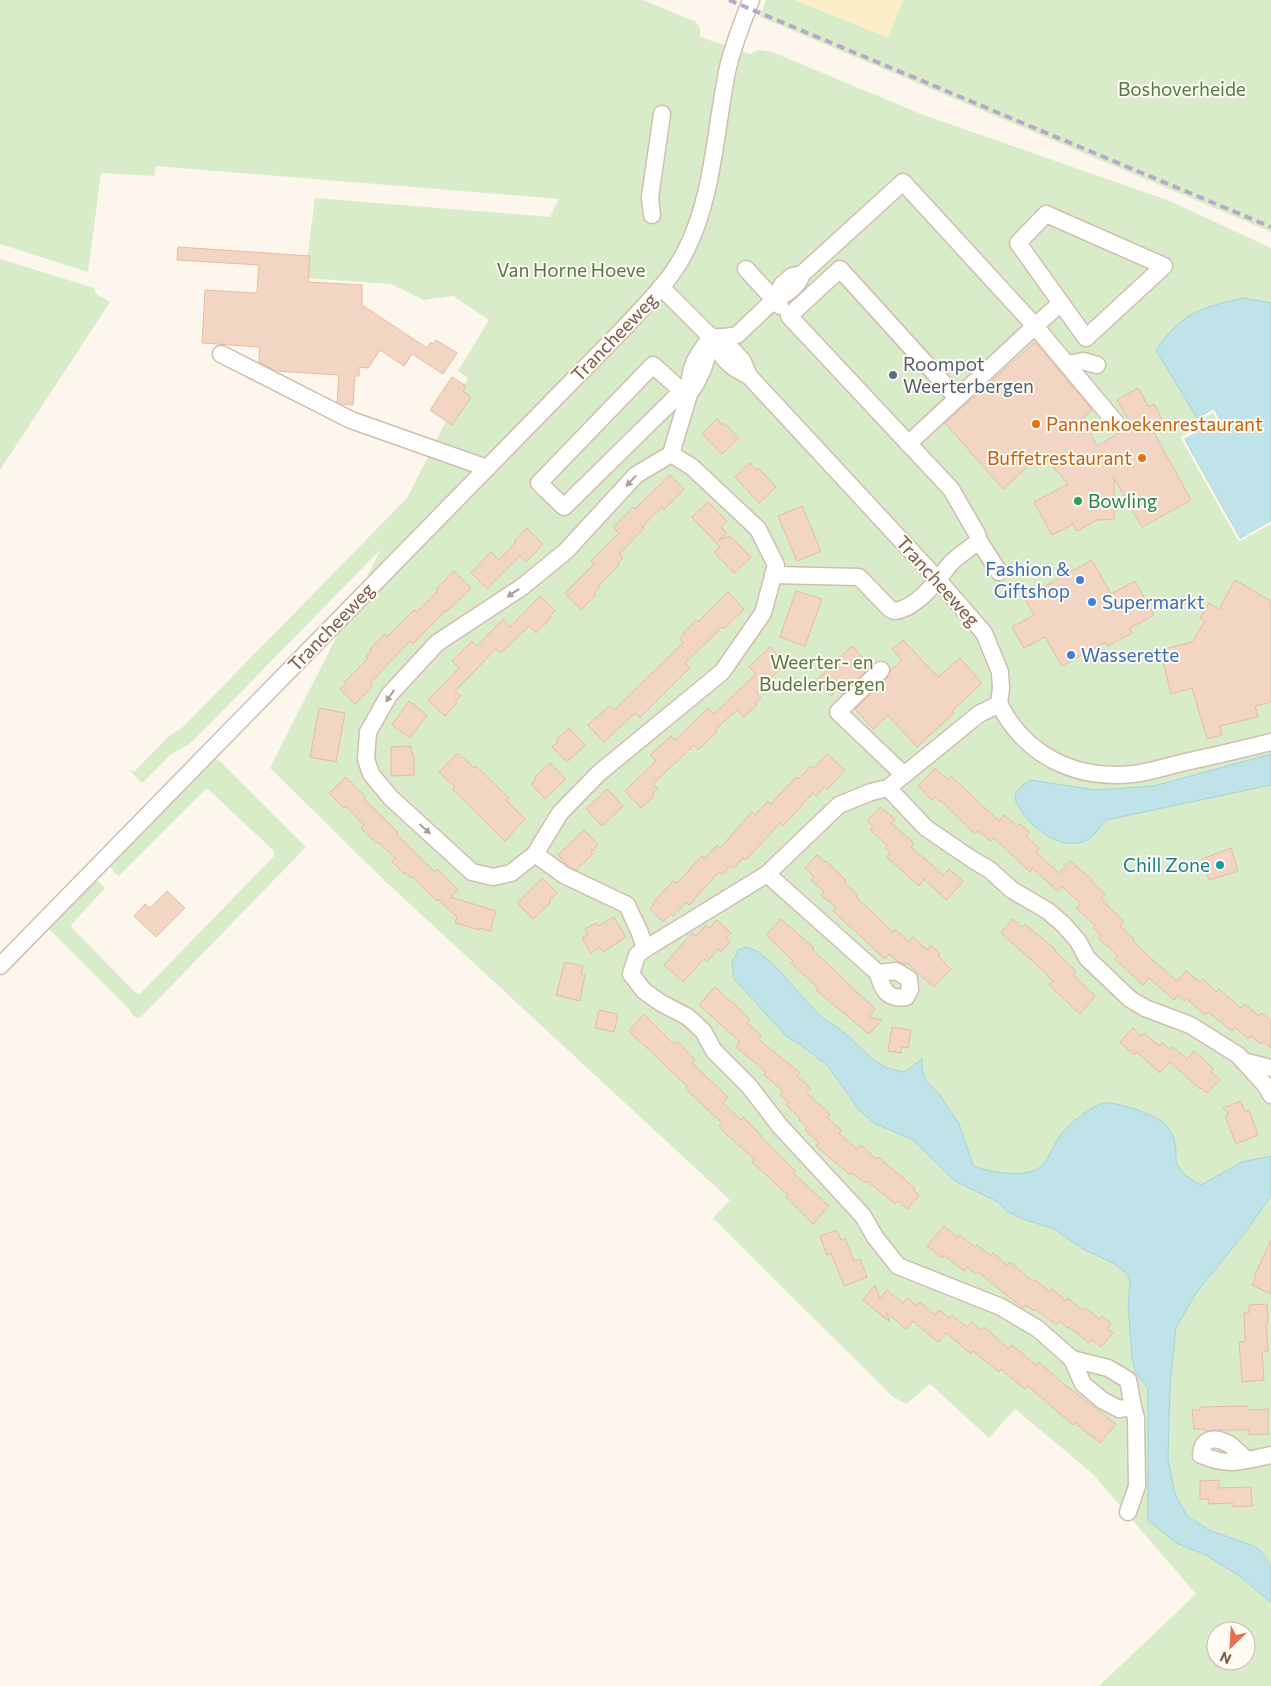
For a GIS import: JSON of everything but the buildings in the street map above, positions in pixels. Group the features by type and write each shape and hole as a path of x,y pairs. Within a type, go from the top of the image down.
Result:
{"street":[{"name":"Trancheeweg","path":"0,966 627,325 675,270 685,253 704,203 727,70 751,0"},
{"path":"652,215 650,198 662,114"},
{"path":"685,392 653,365 539,483 564,507 700,379 716,338 729,338 737,335 774,300 789,292 799,283 802,274 902,182 1035,326 1116,423"},
{"path":"1046,214 1164,266 1086,338 1061,304 1018,242 1046,214"},
{"path":"746,269 951,489 977,534 979,541 999,572"},
{"path":"789,316 840,269 958,398"},
{"name":"Trancheeweg","path":"661,287 716,338 720,354 733,369 749,376 984,632 1000,672 999,704"},
{"path":"908,444 1061,304"},
{"path":"221,354 351,420 487,468"},
{"path":"1067,364 1083,361 1097,365"},
{"path":"671,454 692,467 758,528 776,565 763,613 722,672 599,773 560,813 535,854 511,873 493,877 472,872 391,798 371,774 366,759 368,732 390,695 437,643 522,586 566,551 636,475 671,454 685,392"},
{"path":"773,575 859,577 895,612 910,606 938,580 959,570 978,552 979,541"},
{"path":"881,670 838,712 904,775"},
{"path":"1133,1407 1119,1409 1102,1400 1083,1384 1072,1359 1038,1329 1001,1307 898,1266 875,1237 863,1216 779,1125 749,1086 714,1051 703,1031 688,1017 661,1003 644,991 631,974 637,955 767,874 839,805 871,792 888,788 979,714 999,704 1006,718 1020,734 1046,757 1070,769 1096,774 1133,774 1271,742"},
{"path":"888,788 926,828 990,870 1012,890 1048,911 1063,924 1078,940 1087,958 1130,999 1145,1008 1190,1025 1238,1055 1266,1086 1271,1095"},
{"path":"535,854 564,875 627,905 645,949"},
{"path":"767,874 878,973"},
{"path":"1243,1061 1271,1068"},
{"path":"1072,1359 1108,1368 1128,1380 1136,1418 1137,1486 1128,1512"},
{"path":"1247,1460 1271,1455"}],"green space":[{"name":"Weerter- en Budelerbergen","path":"0,0 643,0 696,22 700,28 700,37 750,54 759,50 772,52 921,114 1170,201 1271,248 1271,1686 1099,1686 1196,1594 1093,1474 1015,1409 989,1438 930,1384 906,1404 892,1396 713,1218 730,1200 385,881 270,768 381,549 192,742 170,755 142,783 129,770 134,772 168,737 183,727 407,498 468,378 458,371 489,320 453,296 424,300 391,284 305,278 315,198 550,217 559,199 156,166 154,176 101,173 88,272 0,244"},
{"name":"Boshoverheide","path":"766,0 1271,0 1271,232 760,17"},
{"path":"0,259 94,288 96,294 110,302 0,470"},
{"path":"214,758 220,761 306,847 138,1018 133,1016 130,1010 48,928 95,878 105,888 71,925 72,928 136,993 140,994 274,856 274,851 206,789 119,876 109,864"}],"sand":[{"path":"794,0 903,0 888,38"}],"water":[{"path":"1242,298 1271,303 1271,521 1240,539 1184,438 1219,419 1214,409 1197,418 1156,350 1183,320 1203,309"},
{"path":"1271,754 1271,785 1106,820 1090,838 1077,843 1058,841 1039,830 1024,815 1015,799 1019,789 1031,780 1095,790 1154,786"},
{"path":"746,947 759,952 775,966 821,1017 840,1029 875,1061 887,1068 903,1072 922,1059 922,1069 926,1081 939,1094 959,1124 973,1165 979,1168 1016,1174 1039,1168 1046,1161 1065,1129 1088,1111 1105,1103 1136,1110 1152,1116 1163,1123 1171,1131 1175,1143 1178,1166 1185,1175 1201,1185 1242,1162 1271,1156 1271,1196 1244,1234 1196,1293 1176,1328 1170,1386 1168,1459 1175,1494 1187,1516 1211,1531 1249,1544 1260,1550 1271,1566 1271,1602 1238,1575 1206,1555 1176,1543 1148,1520 1148,1388 1135,1372 1132,1357 1128,1305 1130,1283 1128,1275 1115,1264 1083,1249 1054,1229 1008,1212 998,1202 955,1181 913,1140 874,1123 860,1111 827,1065 786,1036 734,979 732,963 738,950"}],"pier":[{"path":"1214,409 1219,419 1184,439 1240,539 1271,521 1271,524 1240,541 1181,439 1182,436 1216,418 1213,413 1198,421 1195,420"}],"railway":[{"path":"729,0 1271,227"}],"place":[{"name":"Roompot Weerterbergen","path":"893,375"},
{"name":"Pannenkoekenrestaurant","path":"1036,424"},
{"name":"Buffetrestaurant","path":"1142,458"},
{"name":"Bowling","path":"1078,501"},
{"name":"Fashion & Giftshop","path":"1080,580"},
{"name":"Supermarkt","path":"1092,602"},
{"name":"Wasserette","path":"1071,655"},
{"name":"Chill Zone","path":"1220,865"}],"park label":[{"name":"Van Horne Hoeve","path":"571,270"}]}
